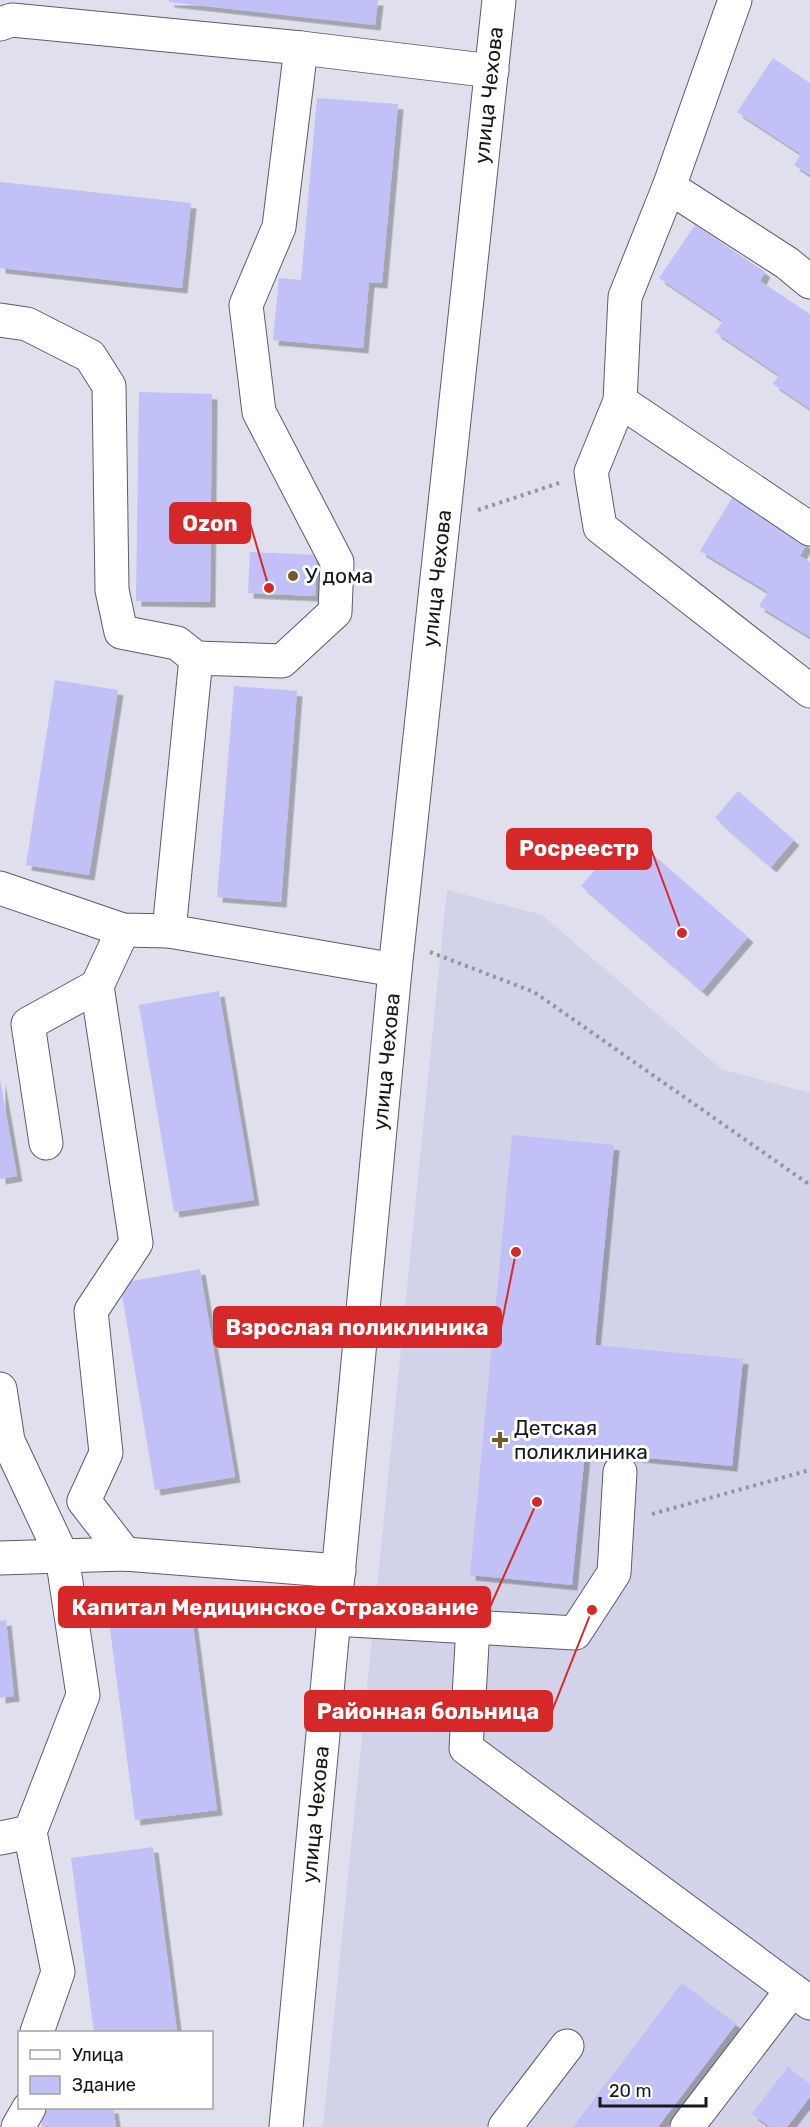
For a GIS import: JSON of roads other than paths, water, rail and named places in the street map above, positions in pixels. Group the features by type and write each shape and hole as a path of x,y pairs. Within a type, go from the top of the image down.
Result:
{"street":[{"name":"улица Чехова","path":"286,2127 397,955 499,0"},
{"path":"735,0 669,187 625,297 620,401 591,472 600,528 810,692"},
{"path":"9,15 492,71"},
{"path":"0,320 27,324 90,356 109,386 112,590 121,632 177,643 196,658 282,661 335,612 337,562 259,412 246,305 279,227 301,48"},
{"path":"669,187 787,263 810,282"},
{"path":"620,401 810,529"},
{"path":"169,932 196,658"},
{"path":"0,888 123,930 169,932 397,955"},
{"path":"123,930 98,986 136,1243 91,1311 106,1453 84,1501 125,1554"},
{"path":"46,1143 28,1024 98,986"},
{"path":"0,1389 8,1442 62,1556 83,1695 15,1835 58,1972 37,2031"},
{"path":"334,1619 575,1633 614,1573 620,1472"},
{"path":"0,1558 125,1554 339,1570"},
{"path":"473,1627 466,1748 801,1996 687,2127"},
{"path":"505,2127 567,2046"},
{"path":"18,2127 28,2109"}],"place":[{"name":"У дома","path":"293,576"},
{"name":"Ozon","path":"269,588"},
{"name":"Росреестр","path":"682,933"},
{"name":"Взрослая поликлиника","path":"516,1252"},
{"name":"Детская поликлиника","path":"500,1440"},
{"name":"Капитал Медицинское Страхование","path":"537,1502"},
{"name":"Районная больница","path":"592,1610"}]}
